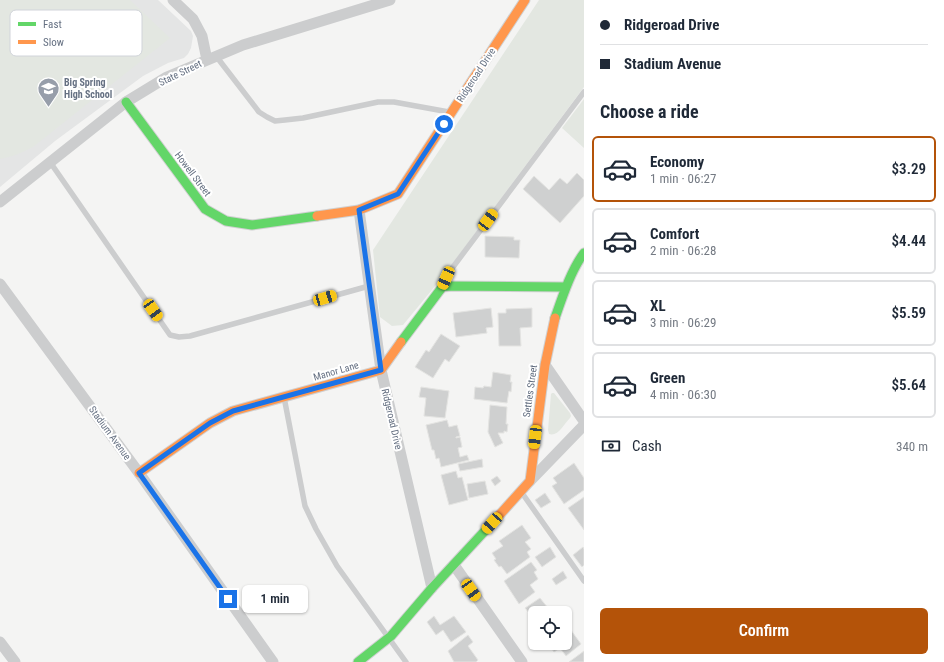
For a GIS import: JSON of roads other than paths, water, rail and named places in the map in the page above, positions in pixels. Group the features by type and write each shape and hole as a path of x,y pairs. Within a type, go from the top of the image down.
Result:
{"street":[{"path":"173,0 193,19 211,58"},
{"name":"State Street","path":"0,202 126,102 167,77 243,45 390,0"},
{"name":"Ridgeroad Drive","path":"432,588 381,370 359,210 398,194 526,0"},
{"name":"Howell Street","path":"126,102 205,209 226,221 252,225 359,210"},
{"name":"Settles Street","path":"530,481 545,365 554,320 566,288 580,258 584,253"},
{"name":"Stadium Avenue","path":"0,284 139,473 273,662"},
{"path":"381,370 443,286 566,288"},
{"path":"545,365 584,421"},
{"name":"Manor Lane","path":"139,473 210,423 233,411 381,370"},
{"path":"358,662 368,656 389,638 520,491 584,425"},
{"path":"454,565 522,662"},
{"path":"0,642 15,662"}],"lane":[{"path":"211,58 259,112 275,120 303,118 378,102 394,102 452,113"},
{"path":"443,286 450,271 584,92"},
{"path":"50,162 170,335 179,337 190,336 369,286"},
{"path":"284,397 305,506 337,566 406,662"},
{"path":"520,491 584,581"}],"place":[{"name":"Big Spring High School","path":"49,108"}]}
